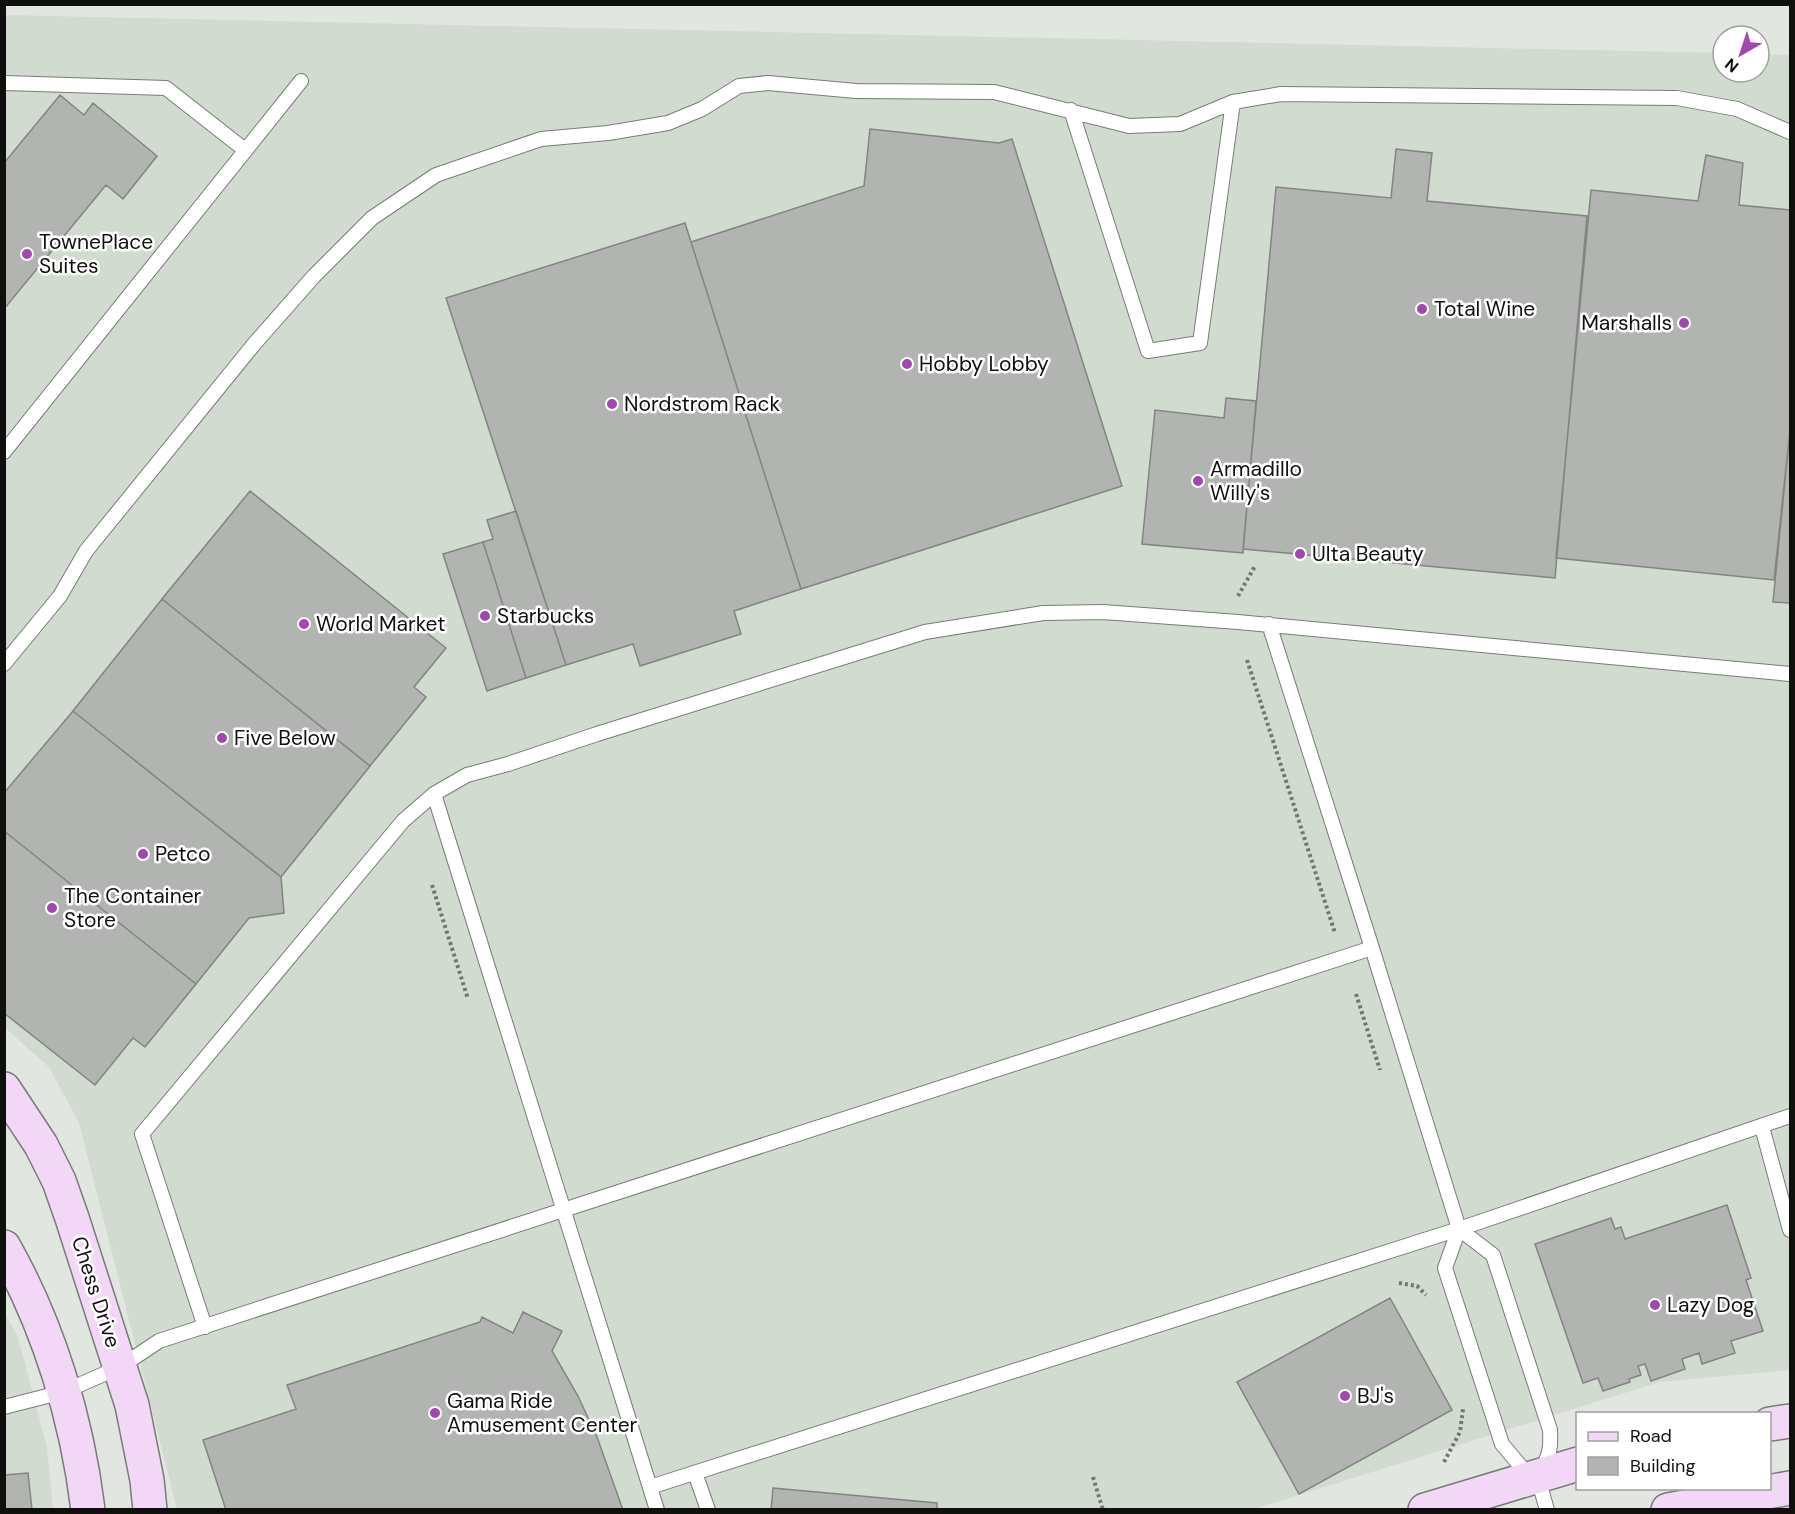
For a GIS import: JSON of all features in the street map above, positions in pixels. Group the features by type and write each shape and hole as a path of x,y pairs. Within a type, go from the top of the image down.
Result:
{"main road":[{"name":"Chess Drive","path":"4,1089 41,1145 59,1181 132,1405 150,1509"},
{"path":"4,1248 21,1277 36,1313 63,1392 81,1463 88,1509"},
{"path":"1771,1424 1791,1421"},
{"path":"1425,1509 1576,1465"},
{"path":"1668,1509 1791,1488"}],"lane":[{"path":"4,452 301,81"},
{"path":"4,83 166,88 245,150"},
{"path":"4,664 60,597 86,551 255,343 314,276 372,218 436,175 541,139 608,133 668,123 702,109 739,86 768,83 856,91 994,92 1130,126 1180,124 1233,102 1281,94 1677,98 1737,109 1791,132"},
{"path":"1071,110 1148,351 1200,343 1233,102"},
{"path":"205,1327 142,1134 396,829 434,794 466,775 508,764 925,632 1043,613 1103,612 1269,624 1791,674"},
{"path":"1269,624 1459,1229 1493,1255 1550,1430 1551,1447 1546,1462 1537,1475"},
{"path":"434,794 657,1509"},
{"path":"4,1407 63,1392 120,1367 159,1341 1372,948"},
{"path":"650,1487 1459,1229 1791,1116"},
{"path":"1762,1127 1791,1230"},
{"path":"1459,1229 1445,1268 1502,1444 1522,1468 1537,1475 1547,1509"},
{"path":"695,1473 708,1509"}],"path":[{"path":"1234,604 1255,566"},
{"path":"1247,660 1336,934"},
{"path":"1356,994 1384,1080"},
{"path":"1399,1283 1417,1286 1430,1299"},
{"path":"1444,1462 1460,1432 1463,1408"},
{"path":"1093,1477 1103,1509"}],"shaded area":[{"path":"5,15 1711,53 1711,84 1771,84 1771,54 1790,55 1790,1370 1660,1382 1254,1509 177,1509 79,1123 49,1067 5,1028"},
{"path":"4,1312 18,1337 47,1447 53,1509 5,1509"}],"building":[{"name":"TownePlace Suites","path":"60,95 84,115 93,103 157,156 123,199 106,185 4,309 4,163"},
{"name":"Hobby Lobby","path":"870,129 999,143 1012,139 1122,486 801,589 691,242 864,186"},
{"name":"Total Wine","path":"1396,149 1432,153 1427,201 1587,216 1555,578 1243,549 1276,187 1391,198"},
{"name":"Marshalls","path":"1706,155 1743,163 1739,205 1790,210 1790,430 1774,580 1556,558 1591,190 1698,201"},
{"name":"Nordstrom Rack","path":"685,223 801,589 734,611 741,634 640,666 633,644 566,665 446,298"},
{"name":"Armadillo Willy's","path":"1226,398 1256,401 1243,553 1142,544 1155,410 1224,418"},
{"path":"1790,430 1790,603 1773,602"},
{"name":"World Market","path":"250,491 446,648 414,687 426,697 370,766 162,599"},
{"path":"516,511 566,665 526,678 483,542 493,539 487,520"},
{"name":"Starbucks","path":"483,542 526,678 487,691 443,554"},
{"name":"Five Below","path":"162,599 370,766 281,877 73,711"},
{"name":"Petco","path":"73,711 281,877 284,913 249,918 196,984 4,831 4,793"},
{"name":"The Container Store","path":"4,831 196,984 145,1047 133,1038 95,1085 4,1013"},
{"name":"Lazy Dog","path":"1727,1205 1751,1278 1746,1280 1763,1331 1731,1341 1735,1353 1702,1364 1699,1353 1682,1359 1685,1369 1651,1381 1645,1364 1638,1366 1641,1375 1629,1379 1630,1382 1603,1391 1598,1378 1583,1383 1535,1244 1611,1218 1615,1229 1621,1227 1625,1239"},
{"name":"BJ's","path":"1390,1298 1452,1410 1299,1494 1237,1382"},
{"name":"Gama Ride Amusement Center","path":"523,1312 562,1331 552,1351 578,1396 597,1437 623,1510 226,1510 203,1440 296,1409 287,1385 480,1322 482,1317 513,1333"},
{"path":"28,1473 32,1510 4,1510 4,1475"},
{"path":"773,1488 937,1503 937,1510 771,1510"}],"place":[{"name":"TownePlace Suites","path":"27,254"},
{"name":"Total Wine","path":"1422,309"},
{"name":"Marshalls","path":"1684,323"},
{"name":"Hobby Lobby","path":"907,364"},
{"name":"Nordstrom Rack","path":"612,404"},
{"name":"Armadillo Willy's","path":"1198,481"},
{"name":"Ulta Beauty","path":"1300,554"},
{"name":"Starbucks","path":"485,616"},
{"name":"World Market","path":"304,624"},
{"name":"Five Below","path":"222,738"},
{"name":"Petco","path":"143,854"},
{"name":"The Container Store","path":"52,908"},
{"name":"Lazy Dog","path":"1655,1305"},
{"name":"BJ's","path":"1345,1396"},
{"name":"Gama Ride Amusement Center","path":"435,1413"}]}
